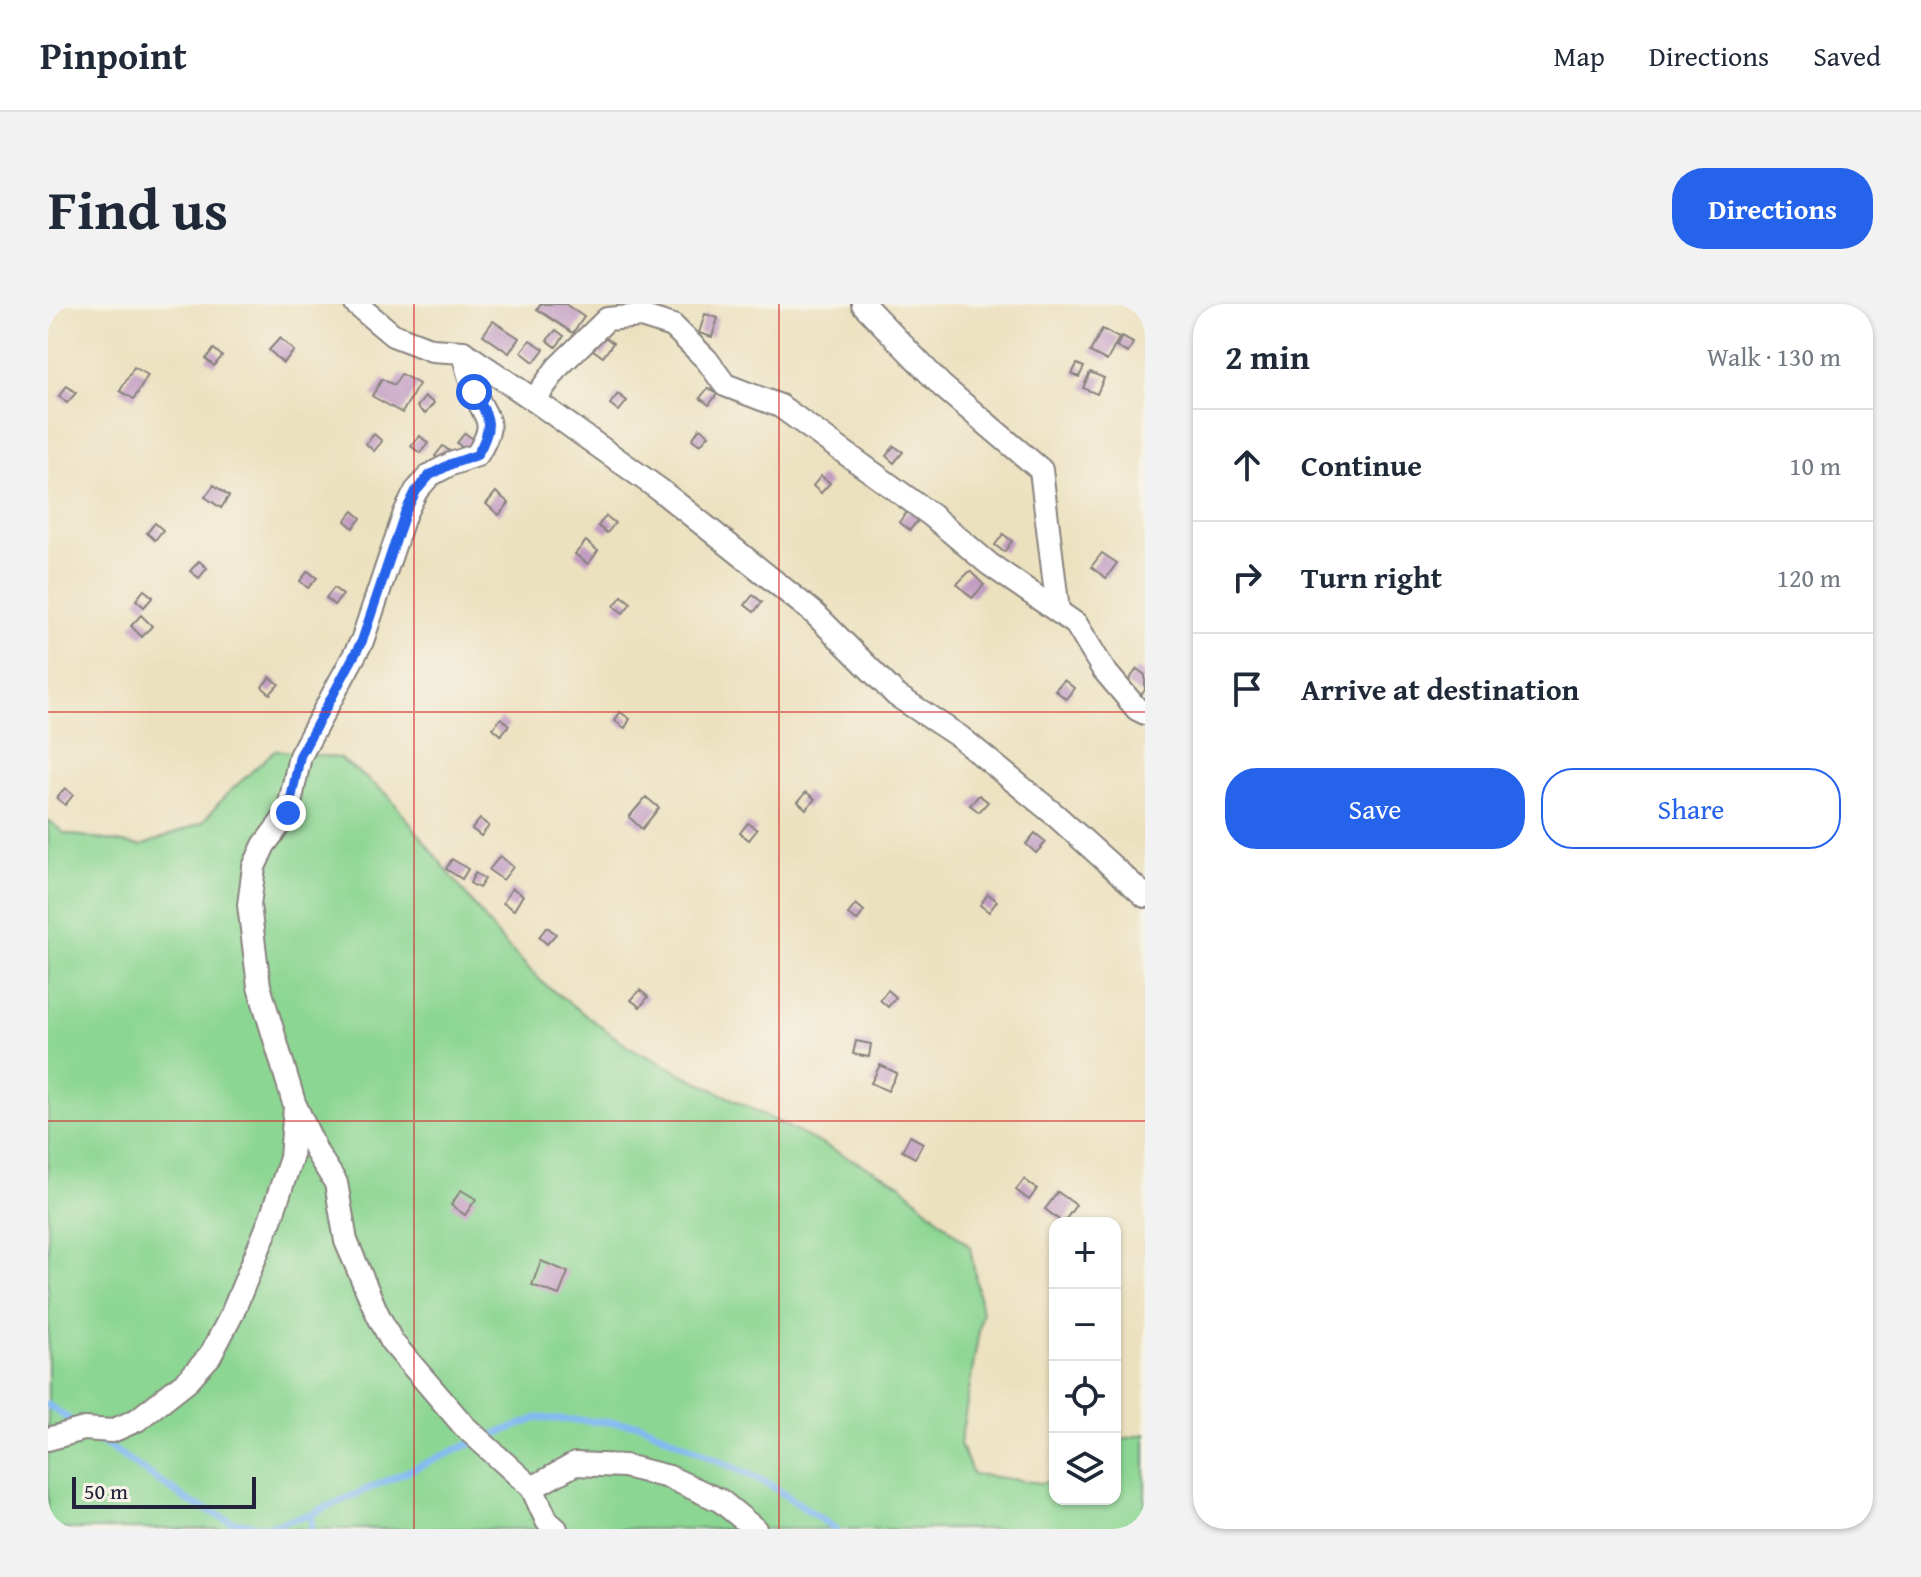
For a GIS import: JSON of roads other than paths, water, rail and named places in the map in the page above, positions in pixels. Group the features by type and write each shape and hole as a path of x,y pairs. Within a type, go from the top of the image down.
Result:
{"street":[{"path":"356,304 393,335 432,350 463,352 660,490 814,613 896,695 960,737 1054,814 1145,896"},
{"path":"863,304 942,386 1041,470 1058,611"},
{"path":"534,400 558,367 609,311 641,316 673,326 707,360 725,385 780,406 931,515 989,564 1076,624 1103,669 1137,709 1145,713"},
{"path":"463,352 474,392 489,416 486,440 477,455 430,475 416,491 405,513 362,641 300,756 288,813 264,845 254,867 249,905 259,986 295,1106 317,1153 336,1183 346,1241 377,1313 392,1342 464,1426 532,1488 547,1521 556,1529"},
{"path":"48,1439 84,1429 112,1431 137,1420 188,1380 210,1356 250,1271 276,1203 291,1158 295,1106"},
{"path":"532,1488 575,1464 624,1466 669,1477 721,1501 755,1529"}],"waterway":[{"path":"48,1405 79,1426"},
{"path":"485,1438 538,1418 640,1424 769,1484 836,1529"},
{"path":"96,1438 190,1502 232,1522 265,1527 311,1514 474,1442"},
{"path":"311,1514 312,1529"}]}
